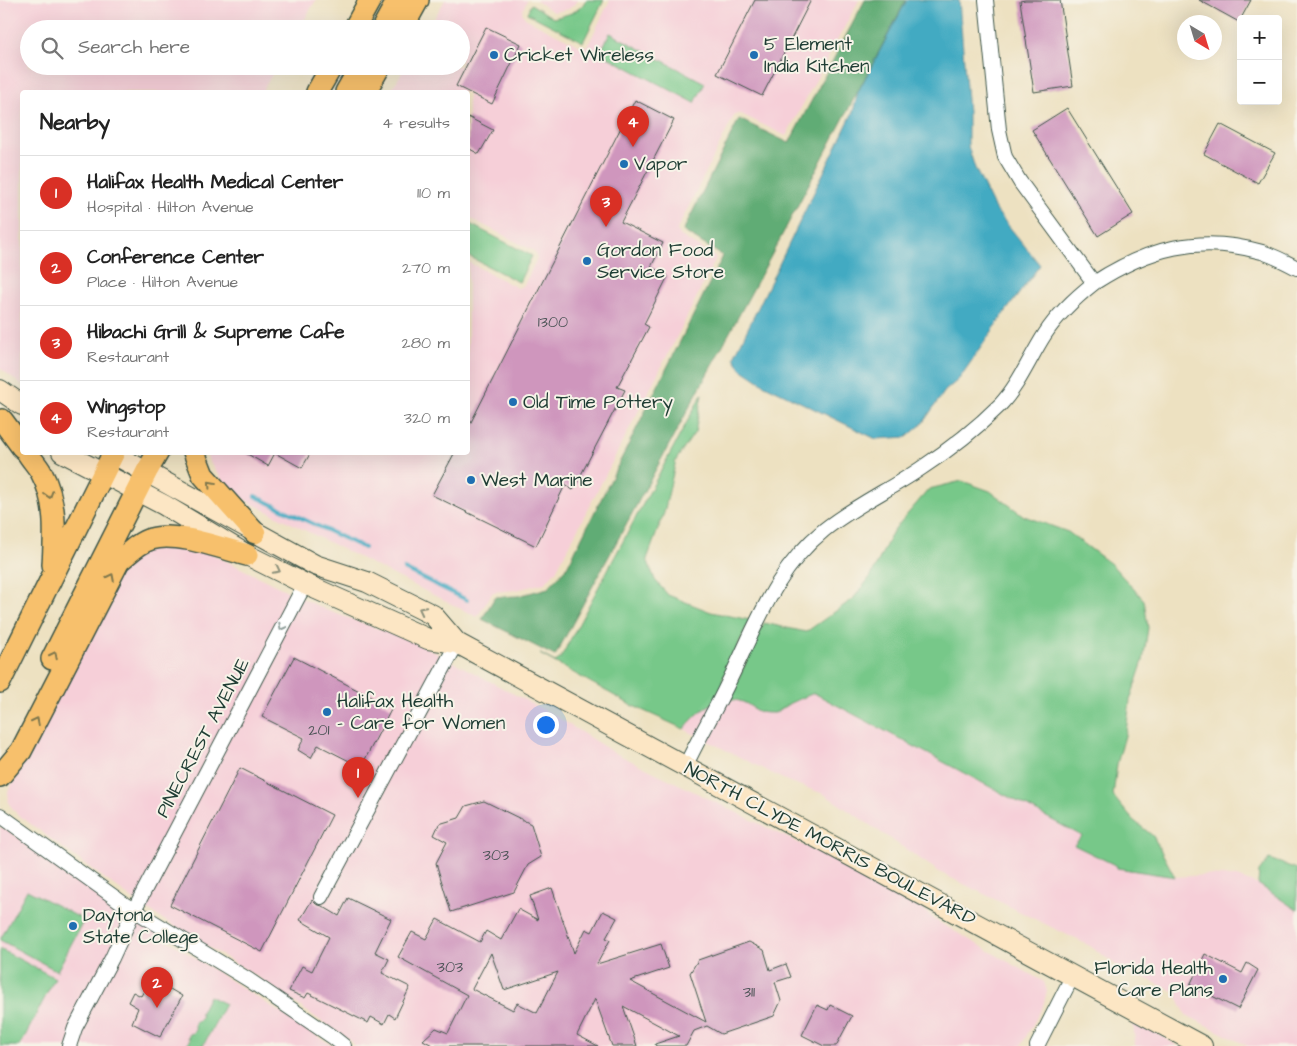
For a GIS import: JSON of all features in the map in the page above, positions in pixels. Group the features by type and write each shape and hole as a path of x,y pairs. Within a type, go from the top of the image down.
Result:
{"main road":[{"path":"359,20 370,0"},
{"path":"387,20 398,0"},
{"path":"407,20 418,0"},
{"path":"318,90 327,75"},
{"path":"347,90 356,75"},
{"path":"366,90 375,75"},
{"path":"0,390 20,404"},
{"path":"1,419 20,430"},
{"path":"1,419 20,444"},
{"path":"29,455 41,472 51,499 56,526 52,576"},
{"name":"NORTH CLYDE MORRIS BOULEVARD","path":"68,455 137,491 247,554 305,584 428,639 457,643 1202,1046"},
{"path":"0,682 111,455"},
{"name":"NORTH CLYDE MORRIS BOULEVARD","path":"116,455 315,565 367,582 433,615 457,643"},
{"path":"0,760 156,455"},
{"path":"195,455 204,475 255,533"},
{"path":"0,776 21,751 119,561 141,544 151,539 173,536 247,554"}],"street":[{"path":"986,0 1000,130 1005,157 1016,177 1094,282"},
{"path":"685,767 731,679 764,606 791,563 824,530 920,469 971,430 1001,404 1058,316 1094,282 1132,260 1165,249 1197,244 1233,246 1263,252 1297,268"},
{"name":"PINECREST AVENUE","path":"69,1046 75,1028 112,958 134,910 305,584"},
{"path":"321,897 457,643"},
{"path":"0,816 134,910 249,980 344,1046"},
{"path":"1037,1046 1073,975"}],"shaded area":[{"path":"0,0 316,0 304,20 20,20 20,75 272,75 263,90 20,90 20,383 0,368"},
{"path":"445,0 527,0 522,12 525,18 582,47 588,45 610,0 859,0 786,136 741,114 734,116 677,230 681,236 716,258 684,323 556,571 545,583 516,590 493,592 477,617 237,496 226,485 207,455 470,455 470,263 518,288 524,285 537,258 534,251 470,218 470,90 391,90 400,75 470,75 470,20 433,20"},
{"path":"535,0 579,0 569,9 553,12"},
{"path":"175,545 208,552 326,610 418,643 557,717 611,751 911,898 935,920 1044,982 1047,991 1043,1006 1021,1046 355,1046 254,975 146,909 17,814 9,804 8,792 116,578 136,556 151,549"},
{"path":"813,693 1082,836 1074,845 1117,866 1117,868 1175,877 1207,875 1237,877 1259,885 1292,905 1297,910 1297,1046 1248,1046 1186,1015 1175,992 1116,965 1090,946 941,873 824,794 787,781 684,729 697,713 714,701 727,699 743,702 761,712 775,713 790,703"},
{"name":"Daytona State College","path":"0,827 5,828 167,940 332,1046 0,1046"},
{"path":"1133,1019 1178,1046 1135,1046"}],"green space":[{"path":"586,0 604,0 583,42 527,13 531,4 553,18 576,11"},
{"path":"865,0 906,0 771,256 555,656 482,619 495,597 518,596 548,588 567,567 723,256 683,231 739,119 789,143"},
{"path":"610,33 705,83 695,103 600,53"},
{"path":"470,224 532,256 519,282 470,257"},
{"path":"702,394 695,432 676,460 664,513 647,559 655,580 668,595 711,612 750,620 722,681 734,688 764,623 806,632 853,599 871,576 893,531 929,489 962,481 990,491 1024,516 1068,532 1111,564 1144,600 1148,628 1143,661 1130,700 1126,732 1117,764 1113,796 1133,820 1153,836 1175,877 1117,868 1117,866 1074,845 1082,836 814,693 790,703 775,713 760,712 745,703 734,700 717,702 702,710 684,729 631,705 540,654 555,662 560,659"},
{"path":"1269,859 1297,869 1297,910 1258,884 1259,872"},
{"path":"27,890 84,920 57,971 0,940"},
{"path":"0,949 55,978 20,1046 0,1046"},
{"path":"209,996 225,1004 203,1046 186,1046 190,1039 188,1038 190,1033 192,1034 196,1027 194,1026 196,1021 198,1022 202,1015 200,1014"}],"water":[{"path":"907,0 959,0 968,112 968,146 975,168 995,209 1040,265 959,379 945,391 922,424 907,437 876,439 765,385 741,369 734,357 853,112 858,92"}],"building":[{"path":"755,0 811,0 762,96 717,74"},
{"path":"1060,0 1073,86 1034,92 1020,1"},
{"path":"1199,0 1251,0 1243,15 1237,15 1237,21"},
{"path":"486,27 521,44 492,104 470,93 470,90 464,90 456,86 462,75 470,75 470,58"},
{"path":"635,100 674,120 621,222 663,243 651,267 668,276 644,324 649,327 617,387 625,390 573,490 565,485 536,546 432,495 453,455 470,455 470,424"},
{"path":"1067,108 1133,214 1098,236 1032,130"},
{"path":"470,118 493,130 479,154 470,149"},
{"path":"1220,124 1275,153 1258,183 1204,154"},
{"path":"249,455 274,455 268,466"},
{"path":"279,455 309,455 302,468"},
{"name":"Halifax Health - Care for Women","path":"294,657 392,708 361,767 318,745 311,758 298,750 304,738 262,717"},
{"path":"240,768 332,815 262,952 170,905"},
{"path":"484,801 531,824 541,857 528,865 514,892 451,912 436,863 447,842 434,835 439,824 459,818 466,806"},
{"path":"552,888 574,953 586,929 592,932 603,911 617,918 606,938 610,940 597,964 661,944 669,968 630,981 706,1022 690,973 698,960 749,942 764,950 770,970 786,964 791,977 775,982 781,1001 774,1016 721,1034 707,1026 694,1031 686,1046 656,1046 655,1044 679,1036 623,1006 637,1046 612,1046 595,999 577,1035 598,1046 434,1046 423,1040 436,1028 448,1033 467,995 398,957 412,932 426,939 437,919 480,942 486,931 501,940 518,909 538,920 530,896","holes":["491,953 504,990 558,972 537,1013 517,1003 513,1010 472,989"]},
{"path":"348,898 391,919 375,952 389,959 382,973 410,987 395,1018 389,1014 384,1024 371,1017 368,1023 308,993 305,998 289,991 302,966 312,971 329,937 300,920 312,900 339,916"},
{"name":"Florida Health Care Plans","path":"1205,954 1242,973 1247,963 1258,970 1238,1009 1190,985"},
{"path":"151,978 182,996 160,1037 132,1023 138,1008 128,1002 133,992 141,996"},
{"path":"817,1005 828,1010 830,1005 852,1016 836,1046 824,1046 802,1035"}],"waterway":[{"path":"255,496 364,548"},
{"path":"404,569 467,600"}],"place":[{"name":"Cricket Wireless","path":"494,55"},
{"name":"5 Element India Kitchen","path":"754,55"},
{"name":"Wingstop","path":"633,147"},
{"name":"Vapor","path":"624,164"},
{"name":"Hibachi Grill & Supreme Cafe","path":"606,227"},
{"name":"Gordon Food Service Store","path":"587,261"},
{"name":"Old Time Pottery","path":"513,402"},
{"name":"West Marine","path":"471,480"},
{"name":"Halifax Health - Care for Women","path":"327,712"},
{"name":"Halifax Health Medical Center","path":"358,798"},
{"name":"Daytona State College","path":"73,926"},
{"name":"Florida Health Care Plans","path":"1223,979"},
{"name":"Conference Center","path":"157,1008"}]}
